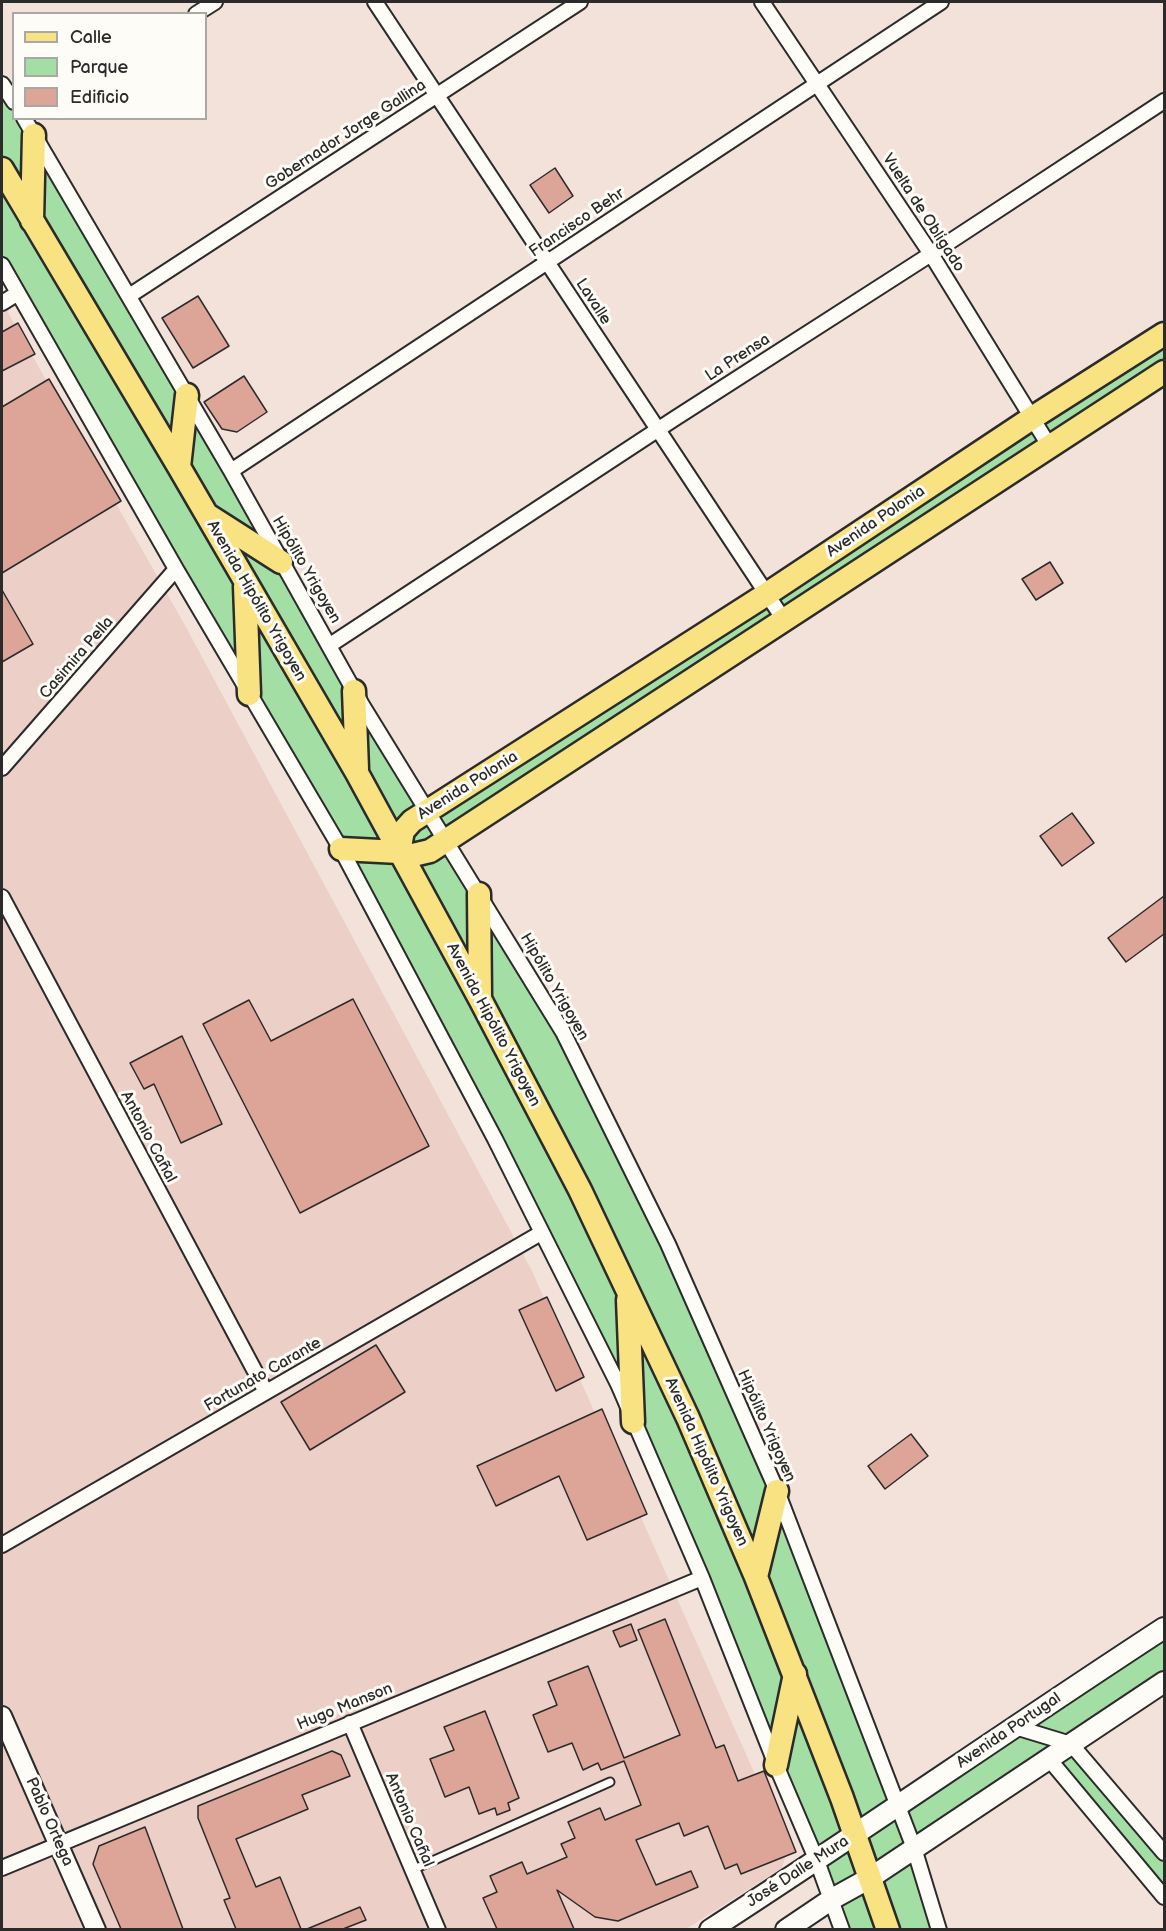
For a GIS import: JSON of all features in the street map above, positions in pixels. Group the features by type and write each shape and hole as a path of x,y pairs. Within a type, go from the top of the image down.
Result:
{"main road":[{"path":"31,124 32,221"},
{"name":"Avenida Hipólito Yrigoyen","path":"2,169 357,773 575,1180 687,1418 756,1577 795,1674 888,1929"},
{"name":"Avenida Polonia","path":"1164,334 1032,418 767,594 406,826 400,838 399,852 413,855 424,854 446,841 1164,372"},
{"path":"179,467 187,395"},
{"path":"205,513 281,562"},
{"path":"244,581 249,694"},
{"path":"354,691 357,773"},
{"path":"340,849 399,852"},
{"path":"479,894 480,999"},
{"path":"628,1289 633,1422"},
{"path":"756,1577 777,1491"},
{"name":"Avenida Portugal","path":"855,1835 1164,1628"},
{"path":"776,1764 795,1674"},
{"path":"786,1929 870,1878 1164,1682"},
{"name":"José Dalle Mura","path":"710,1929 855,1835"}],"street":[{"path":"199,12 214,2"},
{"name":"Lavalle","path":"375,2 784,620"},
{"name":"Gobernador Jorge Gallina","path":"129,296 580,2"},
{"name":"Vuelta de Obligado","path":"762,2 931,254 1050,447"},
{"name":"Francisco Behr","path":"231,471 941,2"},
{"path":"2,84 12,99"},
{"name":"La Prensa","path":"330,645 1164,101"},
{"name":"Hipólito Yrigoyen","path":"31,124 231,471 354,691 563,1032 668,1244 777,1491 914,1848 939,1929"},
{"path":"2,265 340,849 490,1128 618,1384 702,1578 817,1861 842,1929"},
{"path":"2,303 18,293"},
{"name":"Casimira Pella","path":"2,768 176,569"},
{"name":"Antonio Cañal","path":"2,897 266,1392"},
{"name":"Fortunato Carante","path":"2,1545 542,1233"},
{"name":"Hugo Manson","path":"2,1868 702,1578"},
{"name":"Pablo Ortega","path":"2,1716 96,1929"},
{"name":"Antonio Cañal","path":"350,1723 438,1929"},
{"path":"1015,1727 1071,1744 1164,1853"},
{"path":"1049,1759 1164,1897"}],"lane":[{"path":"412,1870 610,1782"}],"shaded area":[{"path":"2,302 187,629 532,1271 788,1849 782,1868 686,1929 2,1929"}],"green space":[{"path":"2,84 12,100 12,120 25,120 428,812 1164,334 1164,372 446,841 563,1032 777,1491 897,1807 1164,1628 1164,1682 1071,1745 1164,1853 1164,1897 1049,1759 914,1848 939,1929 842,1929 633,1422 340,849 2,265"}],"building":[{"path":"555,168 573,196 549,213 530,185"},
{"path":"198,296 229,346 193,368 162,318"},
{"path":"18,323 35,354 2,371 2,332"},
{"path":"244,376 267,412 237,432 222,429 204,402"},
{"path":"49,379 121,501 2,573 2,407"},
{"path":"1050,562 1063,583 1036,600 1022,579"},
{"path":"2,590 33,644 2,662"},
{"path":"1072,813 1094,843 1062,866 1040,836"},
{"path":"1164,896 1164,934 1126,962 1108,938"},
{"path":"353,999 429,1146 300,1213 203,1024 249,1000 271,1041"},
{"path":"182,1036 222,1124 181,1143 154,1084 144,1089 130,1063"},
{"path":"547,1297 584,1377 556,1391 519,1310"},
{"path":"376,1345 405,1392 310,1450 281,1402"},
{"path":"602,1409 647,1514 587,1540 559,1476 496,1506 477,1466"},
{"path":"911,1434 928,1456 885,1489 868,1466"},
{"path":"665,1619 716,1748 724,1745 738,1781 764,1771 796,1852 741,1874 737,1864 725,1869 708,1826 684,1836 679,1823 636,1840 656,1885 691,1871 698,1887 618,1921 595,1917 557,1890 574,1929 497,1929 483,1898 497,1892 490,1876 522,1862 527,1874 567,1857 561,1844 575,1838 568,1822 600,1808 605,1820 641,1805 624,1761 601,1770 598,1763 583,1770 572,1743 548,1752 533,1715 557,1705 548,1682 588,1666 624,1758 680,1735 638,1630"},
{"path":"631,1624 637,1640 620,1647 613,1631"},
{"path":"485,1711 519,1798 508,1803 510,1810 497,1815 495,1808 479,1814 469,1787 445,1797 430,1759 454,1750 444,1727"},
{"path":"332,1751 341,1755 350,1776 302,1795 308,1809 236,1839 256,1887 280,1877 301,1929 236,1929 224,1900 230,1898 198,1818 198,1806"},
{"path":"145,1827 183,1929 121,1929 93,1864 99,1846"},
{"path":"360,1907 366,1920 343,1929 307,1929"}]}
